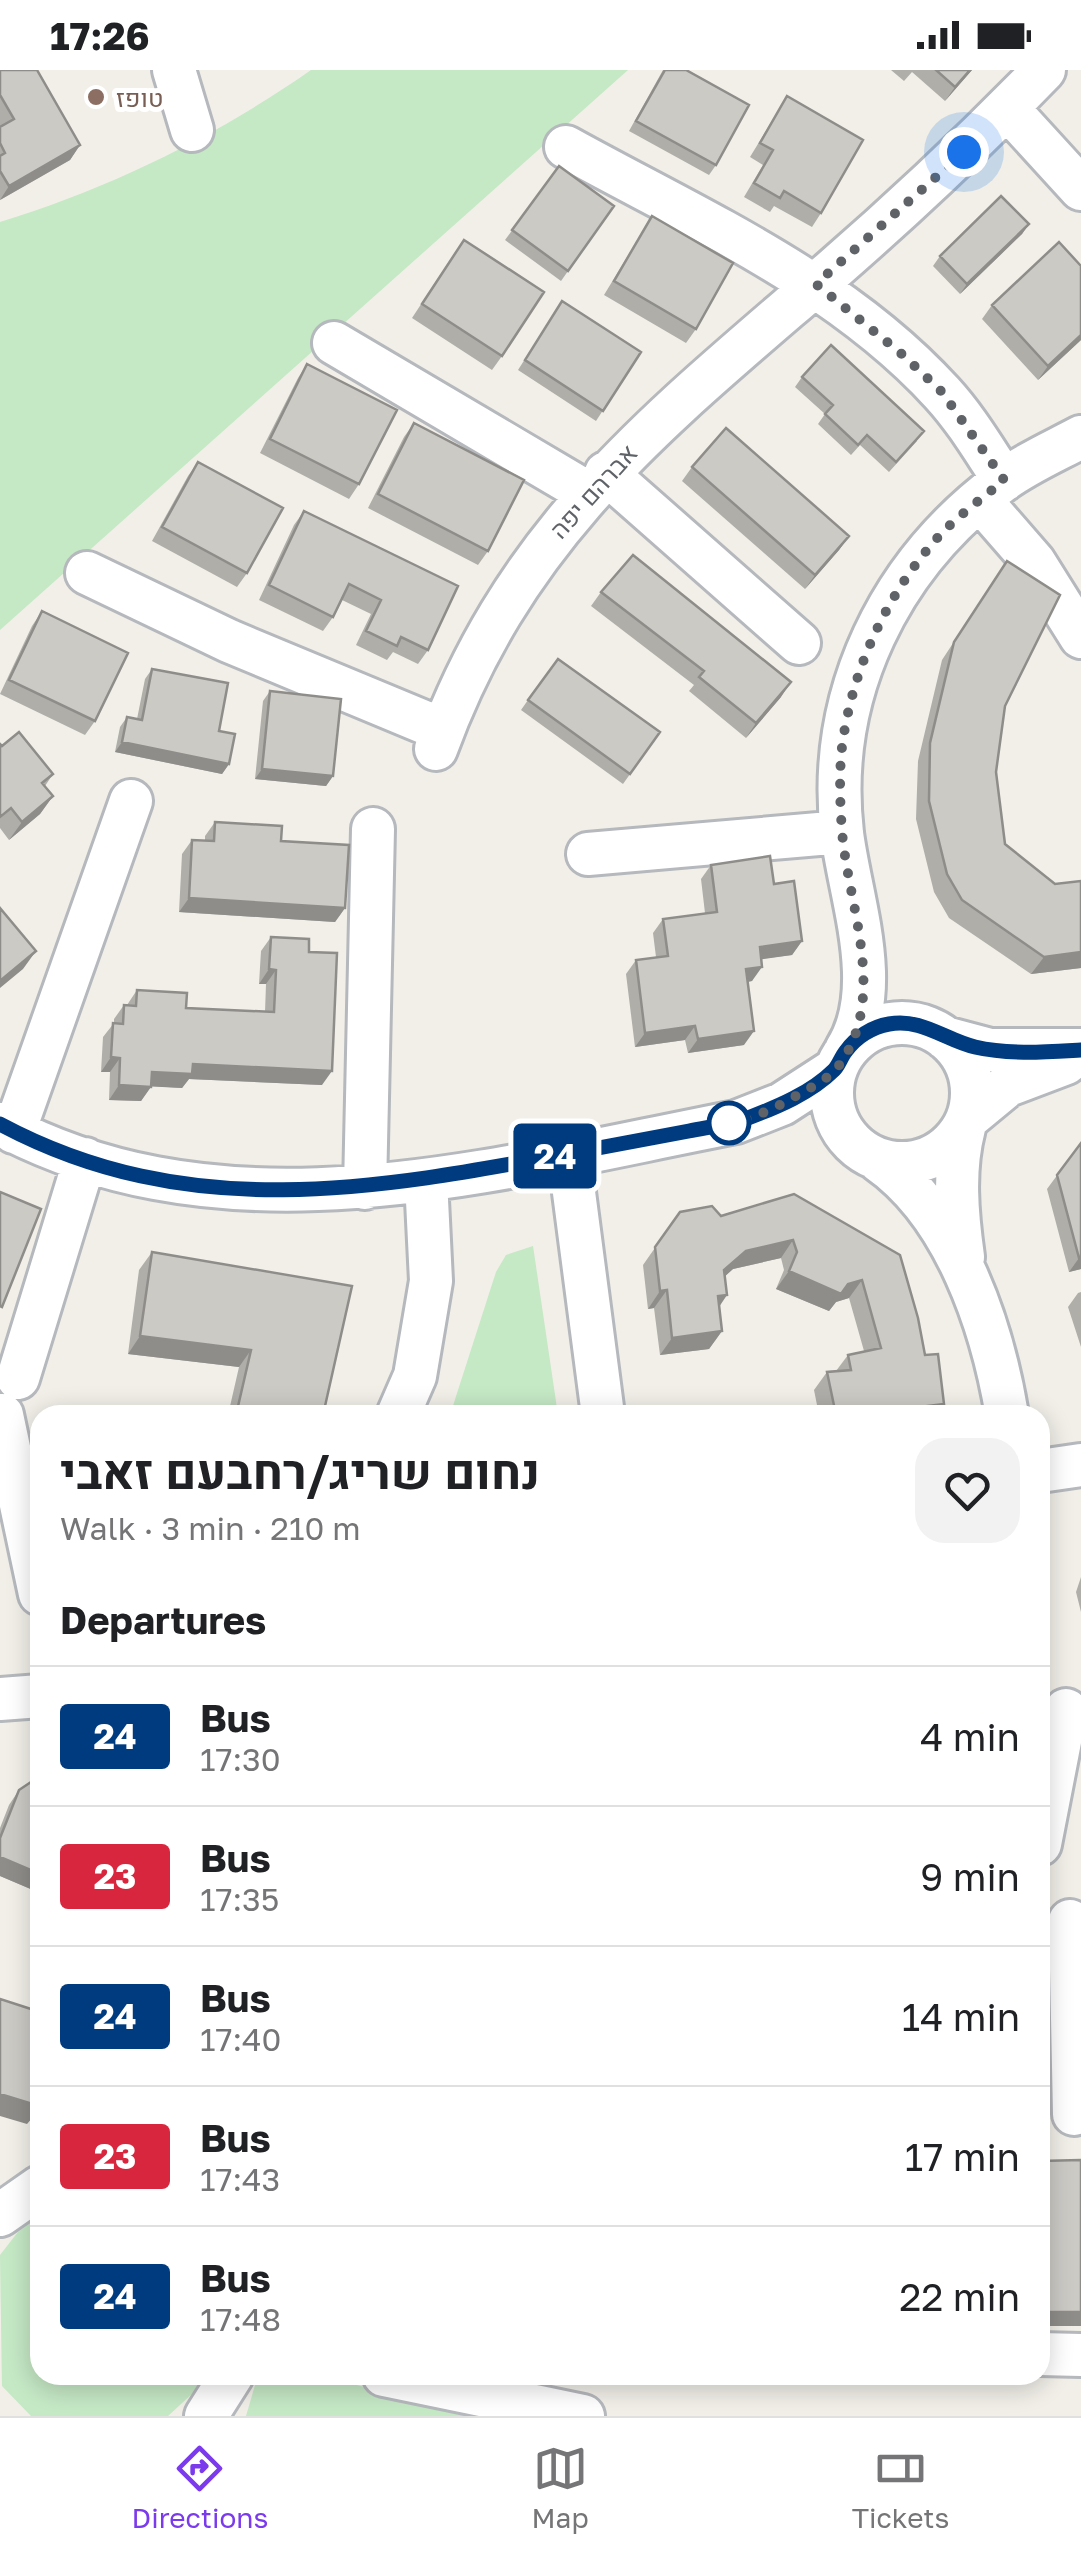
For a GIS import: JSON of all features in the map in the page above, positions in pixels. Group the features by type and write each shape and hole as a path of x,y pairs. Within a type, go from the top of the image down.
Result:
{"street":[{"path":"174,70 192,130"},
{"name":"אברהם יפה","path":"87,574 440,740 484,638 515,587 597,483 674,407 916,195 1044,70"},
{"path":"1007,108 1081,189"},
{"path":"566,147 816,284 942,392 992,490 1081,637"},
{"path":"334,343 597,483 799,643"},
{"path":"968,1282 957,1191 959,1147 972,1096 970,1074 960,1054 892,988 860,920 842,832 842,748 859,669 892,598 940,534 992,490 1081,437"},
{"path":"131,801 7,1128 86,1159 146,1176 244,1190 364,1188 736,1122 782,1104 841,1059 862,1035 882,1026 905,1023 974,1047 1006,1051 1081,1050"},
{"path":"364,1188 373,830"},
{"path":"588,854 842,832"},
{"path":"860,920 860,1011 854,1038 841,1059 832,1090 834,1113 844,1133 902,1179 947,1241 968,1282 988,1336 1004,1405"},
{"path":"736,1122 810,1131 868,1154 910,1164 932,1158 950,1145 966,1123 1008,1085 1081,1058"},
{"path":"569,1154 602,1405"},
{"path":"30,1528 10,1397 86,1159"},
{"path":"402,1405 415,1376 431,1281 426,1180"},
{"path":"1050,1470 1081,1465"},
{"path":"0,1700 30,1697"},
{"path":"1050,1782 1062,1708"},
{"path":"1065,2114 1070,1921"},
{"path":"1050,2354 1081,2355"},
{"path":"206,2416 226,2385"},
{"path":"433,2385 584,2416"}],"green space":[{"path":"311,70 628,70 0,630 0,222 82,193 162,158 238,117"},
{"path":"533,1246 557,1405 453,1405 496,1272 506,1255"},
{"path":"30,2223 30,2385 198,2385 193,2393 168,2416 31,2416 2,2386 0,2255"},
{"path":"255,2385 356,2385 485,2416 246,2416"}],"building":[{"path":"0,70 37,70 80,145 9,186 0,171 0,156 5,153 0,143 0,127 14,119 0,95"},
{"path":"665,70 686,70 749,105 716,165 636,121"},
{"path":"936,70 970,70 955,87"},
{"path":"787,96 863,140 821,213 784,191 780,198 754,183 773,150 760,143"},
{"path":"559,166 614,206 568,271 512,230"},
{"path":"1001,196 1029,224 967,284 940,256"},
{"path":"652,216 733,263 696,329 614,281"},
{"path":"464,240 544,292 502,356 422,304"},
{"path":"1059,242 1081,266 1081,335 1048,366 992,305"},
{"path":"562,301 641,352 603,411 525,360"},
{"path":"831,345 924,431 896,462 867,435 858,445 825,414 833,405 802,377"},
{"path":"307,364 397,410 359,484 270,439"},
{"path":"414,423 524,480 488,551 378,494"},
{"path":"726,428 849,536 815,575 692,467"},
{"path":"198,462 283,508 247,573 162,527"},
{"path":"304,511 458,586 428,650 401,637 397,646 366,631 381,600 349,584 333,617 269,585"},
{"path":"633,555 791,682 756,723 699,677 704,671 601,592"},
{"path":"1007,561 1060,595 1005,706 996,772 1005,844 1055,884 1081,881 1081,952 1044,957 962,900 947,874 929,801 930,743 954,642"},
{"path":"42,611 128,653 95,721 9,680"},
{"path":"558,659 660,732 630,774 528,700"},
{"path":"152,669 228,683 219,731 235,734 229,764 122,742 127,717 142,720"},
{"path":"270,691 341,699 333,776 262,769"},
{"path":"19,732 53,774 42,783 53,796 22,822 11,808 0,817 0,744"},
{"path":"215,822 282,826 281,841 349,845 345,908 189,898 192,840 214,841"},
{"path":"770,856 774,884 794,881 802,941 760,947 762,967 746,969 754,1031 698,1039 695,1026 645,1033 636,960 668,956 663,919 717,912 711,865"},
{"path":"0,908 36,951 0,981"},
{"path":"271,937 309,939 309,952 337,953 332,1071 193,1064 192,1074 152,1072 151,1087 119,1085 120,1058 111,1057 113,1023 123,1024 124,1005 136,1006 137,990 187,993 186,1008 274,1012 276,970 269,969"},
{"path":"1081,1143 1081,1257 1079,1258 1057,1175"},
{"path":"0,1192 41,1209 2,1307 0,1306"},
{"path":"794,1194 900,1255 925,1355 938,1354 944,1404 834,1405 827,1372 851,1370 848,1355 881,1348 862,1280 848,1284 841,1294 789,1271 797,1252 793,1240 746,1251 724,1270 727,1295 718,1296 722,1331 672,1338 667,1290 660,1291 655,1247 680,1212 712,1206 721,1216"},
{"path":"152,1252 352,1286 325,1405 238,1405 251,1350 140,1336"},
{"path":"30,1783 30,1870 0,1857 0,1838 19,1790"},
{"path":"0,1999 30,2009 30,2103 0,2094"},
{"path":"1081,2160 1081,2312 1050,2312 1050,2161"}],"bus line":[{"name":"24","path":"0,1124 70,1155 127,1172 185,1183 304,1192 364,1188 736,1122 803,1092 836,1069 846,1050 862,1035 893,1023 916,1024 945,1038 990,1050 1081,1050"}],"place":[{"name":"טופז","path":"96,97"}],"route":[{"path":"729,1123 771,1109 803,1092 836,1069 854,1038 860,1011 862,946 842,832 842,748 859,669 892,598 940,534 1004,480 942,392 816,284 964,152"}]}
